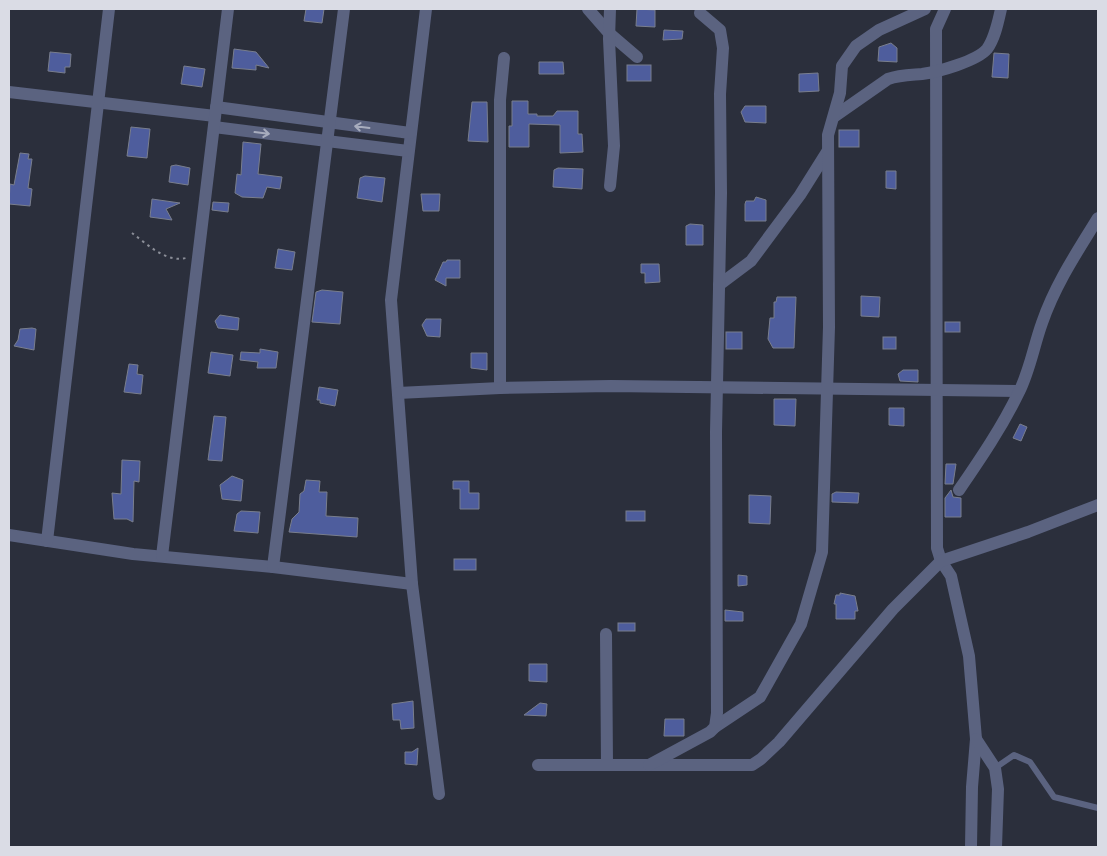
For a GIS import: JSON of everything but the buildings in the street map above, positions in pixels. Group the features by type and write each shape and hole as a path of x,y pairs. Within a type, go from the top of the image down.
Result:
{"street":[{"path":"47,541 109,9"},
{"path":"162,556 228,9"},
{"path":"274,567 344,9"},
{"path":"426,9 391,300 412,584 439,794"},
{"path":"588,9 609,33 637,57"},
{"path":"610,9 609,33 614,146 610,186"},
{"path":"835,116 842,66 848,55 856,46 879,30 924,9"},
{"path":"945,9 936,28 937,548 940,561 951,576 968,656 976,740 970,847"},
{"path":"649,765 710,732 760,697 801,624 822,552 827,388 827,152 830,124 835,116 888,79 937,70 979,56 988,48 996,29 1001,9"},
{"path":"700,13 720,30 723,38 720,94 715,727"},
{"path":"500,388 500,100 504,58"},
{"path":"9,92 215,117 329,122 410,133"},
{"path":"215,117 327,141 408,151"},
{"path":"719,285 751,261 800,195 827,152"},
{"path":"960,490 991,444 1020,392 1042,322 1068,265 1098,218"},
{"path":"398,393 500,388 827,388 1020,392"},
{"path":"538,765 743,766 752,764 761,759 811,706 893,609 940,561 1028,532 1098,505"},
{"path":"9,535 162,556 274,567 412,584"},
{"path":"606,634 606,764"},
{"path":"976,740 995,768 998,789 996,847"}],"lane":[{"path":"995,768 1014,755 1030,762 1054,797 1098,808"}],"path":[{"path":"132,233 168,258 178,260 198,255"}]}
